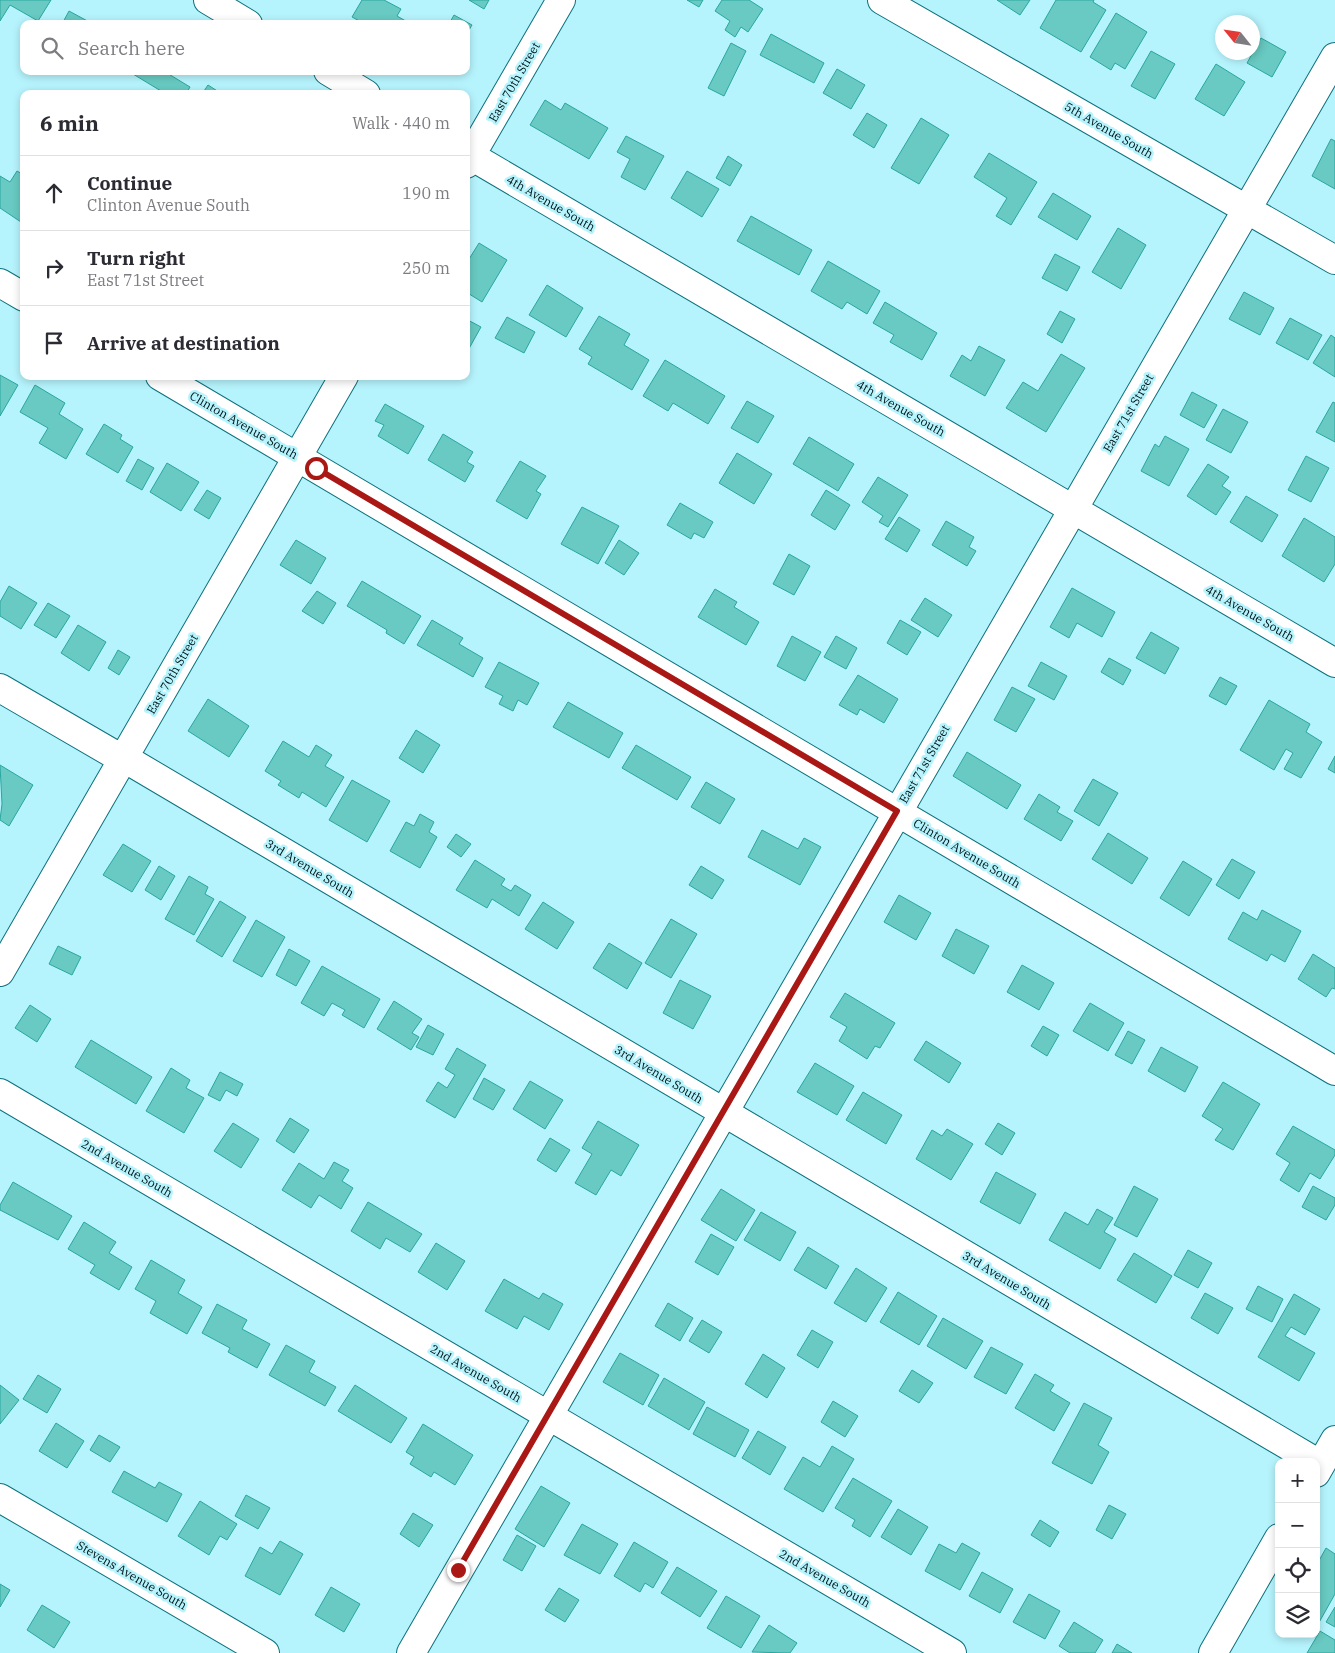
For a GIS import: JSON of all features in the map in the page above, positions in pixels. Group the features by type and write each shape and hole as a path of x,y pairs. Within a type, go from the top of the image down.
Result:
{"street":[{"path":"208,0 241,20"},
{"name":"East 70th Street","path":"470,155 561,0"},
{"name":"5th Avenue South","path":"882,0 1335,260"},
{"name":"East 71st Street","path":"411,1653 1335,57"},
{"path":"335,75 359,90"},
{"name":"4th Avenue South","path":"470,159 1335,663"},
{"path":"0,283 20,294"},
{"name":"Clinton Avenue South","path":"167,380 1335,1071"},
{"name":"East 70th Street","path":"0,972 342,380"},
{"name":"3rd Avenue South","path":"0,688 117,756 124,758 1321,1467"},
{"name":"2nd Avenue South","path":"0,1093 952,1653"},
{"path":"1321,1467 1335,1440"},
{"name":"Stevens Avenue South","path":"0,1498 265,1653"},
{"path":"1213,1653 1275,1545"}],"building":[{"path":"0,0 51,0 39,20 10,5 0,21"},
{"path":"362,0 384,0 401,9 397,16 404,20 358,20 352,17"},
{"path":"469,0 489,0 484,9"},
{"path":"687,0 703,0 699,7"},
{"path":"722,0 749,0 763,9 748,32 741,27 735,37 725,30 730,21 715,11"},
{"path":"997,0 1030,0 1020,15"},
{"path":"1056,0 1094,0 1093,2 1106,10 1081,52 1040,28"},
{"path":"69,11 86,20 64,20"},
{"path":"1116,13 1147,32 1125,69 1115,63 1111,70 1090,57"},
{"path":"454,15 463,20 451,20"},
{"path":"771,34 824,63 814,83 760,55"},
{"path":"1261,38 1286,52 1272,77 1247,63 1249,60 1260,60"},
{"path":"731,43 746,51 724,96 708,88"},
{"path":"1151,51 1175,64 1155,99 1131,86"},
{"path":"1216,64 1245,82 1224,116 1195,99"},
{"path":"837,69 865,85 851,109 823,93"},
{"path":"135,75 170,75 190,87 188,90 159,90"},
{"path":"208,85 216,90 205,90"},
{"path":"545,100 561,110 565,103 608,128 589,159 530,125"},
{"path":"867,113 887,125 874,148 853,135"},
{"path":"921,118 949,135 919,184 891,168"},
{"path":"626,136 664,156 645,190 621,177 630,159 617,152"},
{"path":"1331,139 1335,141 1335,189 1312,176"},
{"path":"989,153 1037,182 1011,225 996,216 1007,198 974,177"},
{"path":"728,156 742,165 730,186 716,178"},
{"path":"17,171 20,173 20,221 0,208 0,176 10,182"},
{"path":"687,171 719,189 702,217 671,198"},
{"path":"1053,193 1091,216 1077,240 1038,217"},
{"path":"751,216 812,250 799,275 737,241"},
{"path":"1118,228 1146,245 1121,289 1092,272"},
{"path":"479,243 507,260 482,302 470,294 470,258"},
{"path":"1055,254 1080,267 1067,291 1042,278"},
{"path":"828,261 880,291 867,314 847,302 842,309 811,291"},
{"path":"547,285 583,308 566,337 529,315"},
{"path":"1244,292 1274,308 1260,335 1229,319"},
{"path":"885,302 937,333 922,360 890,342 894,335 873,323"},
{"path":"1060,311 1075,319 1062,343 1047,334"},
{"path":"599,316 630,334 624,345 649,360 632,390 588,364 592,357 579,349"},
{"path":"507,317 535,332 524,353 495,338"},
{"path":"1290,318 1322,335 1308,360 1276,343"},
{"path":"470,321 481,327 470,347"},
{"path":"1331,335 1335,338 1335,377 1313,363"},
{"path":"979,346 1005,360 985,396 950,376 962,355 971,361"},
{"path":"1061,354 1085,368 1046,432 1006,408 1023,382 1038,391"},
{"path":"665,360 725,396 708,424 673,403 668,411 643,396"},
{"path":"0,375 18,385 0,416"},
{"path":"35,385 65,403 59,414 83,429 66,459 39,443 48,428 20,412"},
{"path":"1192,392 1217,405 1204,428 1180,415"},
{"path":"747,401 774,416 758,443 731,428"},
{"path":"1333,402 1335,403 1335,442 1316,432"},
{"path":"385,404 424,426 408,454 378,436 384,425 375,421"},
{"path":"1223,409 1248,422 1231,453 1206,440"},
{"path":"104,424 122,435 120,439 133,447 118,473 86,454"},
{"path":"443,434 473,452 467,462 474,466 465,482 428,460"},
{"path":"1165,436 1189,449 1169,486 1141,471 1155,444 1159,447"},
{"path":"809,437 854,464 838,491 793,464"},
{"path":"737,453 772,474 754,504 719,483"},
{"path":"1306,456 1329,468 1311,502 1288,490"},
{"path":"138,459 154,468 142,490 126,481"},
{"path":"520,461 546,476 536,491 541,494 527,519 496,501"},
{"path":"167,463 199,482 181,511 150,492"},
{"path":"1208,464 1229,477 1222,486 1231,492 1216,515 1187,496"},
{"path":"878,477 908,495 888,527 879,522 883,516 862,502"},
{"path":"207,490 221,498 209,519 194,510"},
{"path":"826,490 850,505 835,530 811,515"},
{"path":"1246,496 1278,515 1262,542 1230,522"},
{"path":"680,503 713,522 704,538 694,533 691,539 667,525"},
{"path":"582,507 619,526 598,564 561,544"},
{"path":"899,517 920,530 907,552 885,539"},
{"path":"1304,518 1335,537 1335,564 1324,582 1282,556"},
{"path":"946,521 974,537 969,547 976,551 967,566 932,545"},
{"path":"296,540 326,558 311,584 280,565"},
{"path":"619,540 639,553 624,575 605,563"},
{"path":"789,554 810,566 794,595 773,584"},
{"path":"362,581 421,616 404,644 386,633 387,630 347,606"},
{"path":"9,586 37,603 21,629 0,616 0,602"},
{"path":"1072,588 1115,612 1102,637 1077,623 1069,638 1050,627"},
{"path":"715,589 737,602 734,607 759,622 746,645 698,617"},
{"path":"317,591 336,603 323,624 302,611"},
{"path":"925,598 952,615 938,637 911,620"},
{"path":"48,603 70,616 56,638 34,625"},
{"path":"432,620 463,638 459,644 483,658 473,677 417,645"},
{"path":"900,620 921,632 907,655 887,643"},
{"path":"78,625 106,642 89,671 61,653"},
{"path":"1151,632 1179,648 1165,674 1136,658"},
{"path":"792,636 821,652 805,681 777,666"},
{"path":"836,636 857,648 846,669 824,657"},
{"path":"118,650 130,657 119,675 108,668"},
{"path":"1109,658 1131,670 1123,685 1101,672"},
{"path":"499,662 539,683 527,705 518,700 513,711 499,704 503,696 485,687"},
{"path":"1041,662 1067,676 1054,700 1028,686"},
{"path":"858,675 898,699 884,723 860,709 857,715 839,705"},
{"path":"1220,677 1237,686 1226,705 1209,696"},
{"path":"1012,687 1035,699 1016,732 994,720"},
{"path":"208,699 249,726 229,757 188,731"},
{"path":"1269,700 1310,724 1306,732 1322,742 1301,778 1284,769 1293,753 1286,749 1274,770 1240,750"},
{"path":"568,702 623,733 609,758 553,727"},
{"path":"416,730 440,745 423,773 399,758"},
{"path":"283,741 309,757 316,745 332,755 325,766 344,777 326,807 302,792 299,798 278,785 281,781 265,771"},
{"path":"636,745 691,777 677,800 622,768"},
{"path":"967,752 1021,785 1007,809 953,776"},
{"path":"1335,756 1335,773 1328,769"},
{"path":"0,765 33,785 9,826 0,820 2,804"},
{"path":"1093,779 1118,793 1099,826 1074,811"},
{"path":"352,780 390,801 367,842 329,820"},
{"path":"706,782 735,799 720,824 691,807"},
{"path":"1039,794 1060,807 1057,812 1073,821 1061,841 1024,819"},
{"path":"420,814 434,822 429,832 437,837 420,868 390,851 406,822 414,826"},
{"path":"762,830 798,849 804,838 821,847 800,885 748,857"},
{"path":"1108,833 1148,858 1132,884 1092,859"},
{"path":"456,834 471,844 461,857 447,847"},
{"path":"123,844 151,861 132,892 103,875"},
{"path":"1232,859 1255,872 1239,899 1216,885"},
{"path":"475,860 505,879 501,885 511,891 515,885 531,895 519,916 492,899 487,908 456,890"},
{"path":"1183,861 1212,879 1189,916 1160,898"},
{"path":"159,866 175,876 161,900 145,890"},
{"path":"701,866 724,880 712,899 689,885"},
{"path":"189,876 208,887 205,894 214,899 194,935 165,919"},
{"path":"899,895 931,913 916,940 884,922"},
{"path":"220,901 246,917 222,957 196,941"},
{"path":"543,902 574,922 557,949 525,929"},
{"path":"1262,910 1301,931 1285,962 1271,954 1267,961 1228,939 1243,912 1257,920"},
{"path":"671,919 697,934 671,978 645,963"},
{"path":"256,920 285,937 262,977 233,961"},
{"path":"956,929 989,946 974,974 942,956"},
{"path":"609,943 642,963 627,989 593,968"},
{"path":"58,946 81,957 72,975 49,964"},
{"path":"289,949 310,961 296,986 276,975"},
{"path":"1313,954 1335,968 1335,989 1332,988 1326,997 1298,979"},
{"path":"1022,965 1054,983 1039,1010 1007,992"},
{"path":"322,966 380,999 364,1028 342,1015 345,1010 332,1003 324,1016 301,1003"},
{"path":"680,980 711,996 693,1029 663,1013"},
{"path":"845,993 895,1023 880,1048 875,1046 867,1059 839,1041 847,1027 830,1017"},
{"path":"394,1001 422,1019 412,1033 419,1037 411,1050 377,1029"},
{"path":"1090,1003 1124,1023 1108,1051 1073,1031"},
{"path":"30,1005 51,1019 37,1042 15,1028"},
{"path":"428,1025 444,1034 433,1055 416,1047"},
{"path":"1043,1026 1059,1035 1047,1056 1031,1046"},
{"path":"1128,1031 1145,1040 1132,1064 1115,1055"},
{"path":"91,1040 152,1077 136,1104 75,1067"},
{"path":"926,1041 961,1063 949,1083 914,1060"},
{"path":"1161,1047 1198,1067 1185,1092 1148,1071"},
{"path":"457,1048 486,1065 455,1118 426,1101 438,1082 447,1088 455,1075 445,1069"},
{"path":"815,1063 854,1086 837,1115 797,1092"},
{"path":"171,1068 190,1080 186,1088 204,1098 184,1133 146,1111"},
{"path":"220,1072 243,1084 237,1096 226,1090 220,1101 208,1095"},
{"path":"484,1078 505,1090 493,1110 473,1099"},
{"path":"530,1081 563,1100 545,1129 513,1109"},
{"path":"1223,1082 1260,1104 1233,1150 1215,1140 1223,1129 1202,1116"},
{"path":"863,1092 902,1115 886,1144 846,1120"},
{"path":"290,1118 309,1130 294,1153 276,1141"},
{"path":"598,1121 639,1145 621,1176 611,1170 596,1195 575,1183 592,1154 582,1148"},
{"path":"233,1123 259,1139 241,1168 214,1151"},
{"path":"998,1123 1015,1133 1002,1155 985,1144"},
{"path":"1293,1126 1335,1150 1335,1155 1320,1179 1310,1173 1299,1192 1280,1180 1290,1163 1276,1154"},
{"path":"947,1129 973,1144 951,1180 916,1159 932,1130 942,1136"},
{"path":"550,1138 570,1150 556,1172 537,1160"},
{"path":"334,1162 349,1170 342,1181 353,1188 341,1209 319,1195 311,1208 282,1190 299,1163 324,1179"},
{"path":"996,1172 1036,1194 1020,1224 980,1202"},
{"path":"13,1182 72,1216 58,1240 0,1210 0,1205"},
{"path":"1134,1186 1158,1199 1137,1237 1114,1225"},
{"path":"1313,1186 1335,1198 1335,1205 1326,1220 1302,1207"},
{"path":"721,1189 755,1210 736,1241 701,1220"},
{"path":"368,1202 422,1234 410,1252 386,1238 380,1249 351,1231"},
{"path":"1097,1209 1113,1218 1104,1232 1116,1239 1100,1269 1049,1240 1065,1212 1088,1225"},
{"path":"761,1212 796,1232 780,1261 744,1240"},
{"path":"84,1222 116,1242 109,1253 132,1267 119,1290 90,1273 95,1265 68,1249"},
{"path":"711,1234 734,1247 718,1275 695,1262"},
{"path":"436,1243 465,1261 447,1290 418,1272"},
{"path":"808,1247 839,1266 826,1289 794,1270"},
{"path":"1188,1250 1212,1263 1198,1288 1174,1275"},
{"path":"1134,1253 1172,1276 1156,1303 1117,1280"},
{"path":"151,1260 185,1280 178,1293 202,1307 187,1334 150,1313 156,1301 135,1289"},
{"path":"856,1268 887,1288 866,1322 834,1303"},
{"path":"504,1279 539,1299 543,1293 563,1304 549,1330 524,1316 517,1329 485,1311"},
{"path":"1258,1286 1283,1299 1272,1322 1246,1309"},
{"path":"898,1292 937,1316 919,1345 880,1322"},
{"path":"1205,1293 1233,1308 1218,1334 1191,1318"},
{"path":"1294,1294 1320,1309 1305,1335 1291,1327 1285,1336 1315,1353 1299,1381 1258,1357"},
{"path":"668,1303 693,1318 680,1341 655,1326"},
{"path":"217,1304 247,1320 242,1329 270,1344 257,1368 228,1352 230,1348 202,1333"},
{"path":"943,1318 983,1341 966,1369 927,1346"},
{"path":"702,1320 722,1332 709,1353 689,1341"},
{"path":"812,1330 833,1342 818,1368 797,1355"},
{"path":"286,1345 315,1361 309,1372 336,1387 325,1406 269,1375"},
{"path":"991,1347 1023,1364 1006,1394 974,1377"},
{"path":"620,1353 659,1375 643,1405 603,1382"},
{"path":"763,1354 785,1368 767,1398 745,1384"},
{"path":"912,1370 933,1383 919,1403 899,1391"},
{"path":"1035,1374 1054,1385 1050,1391 1070,1403 1054,1431 1015,1408"},
{"path":"38,1375 61,1389 47,1413 23,1399"},
{"path":"664,1378 705,1402 689,1430 648,1406"},
{"path":"0,1385 19,1400 0,1424"},
{"path":"355,1385 407,1418 391,1443 338,1411"},
{"path":"833,1401 858,1416 845,1437 821,1422"},
{"path":"1084,1403 1112,1418 1098,1445 1109,1452 1092,1484 1052,1463"},
{"path":"707,1407 749,1430 735,1457 693,1434"},
{"path":"56,1423 84,1441 67,1468 39,1451"},
{"path":"423,1424 473,1455 455,1485 434,1472 431,1477 410,1464 414,1457 406,1452"},
{"path":"758,1431 786,1447 770,1475 742,1458"},
{"path":"99,1435 120,1447 110,1462 90,1450"},
{"path":"832,1446 854,1459 823,1512 784,1489 803,1457 820,1467"},
{"path":"124,1471 155,1488 159,1482 182,1494 167,1522 112,1492"},
{"path":"853,1478 892,1501 870,1537 852,1526 855,1520 835,1508"},
{"path":"541,1486 570,1503 544,1547 515,1529"},
{"path":"246,1495 270,1508 258,1529 235,1516"},
{"path":"200,1501 237,1524 227,1540 220,1536 209,1555 178,1536"},
{"path":"1109,1505 1126,1514 1112,1539 1096,1530"},
{"path":"898,1509 928,1527 911,1555 881,1537"},
{"path":"413,1513 433,1525 419,1547 400,1534"},
{"path":"1040,1520 1059,1532 1050,1547 1031,1535"},
{"path":"582,1524 618,1544 600,1574 564,1555"},
{"path":"517,1535 536,1546 522,1571 503,1560"},
{"path":"280,1541 303,1554 280,1595 245,1576 260,1547 272,1554"},
{"path":"634,1542 668,1562 653,1588 645,1583 640,1592 614,1576"},
{"path":"962,1543 980,1553 960,1590 925,1571 939,1544 956,1553"},
{"path":"1326,1548 1335,1554 1335,1594 1320,1621 1320,1593 1320,1559"},
{"path":"677,1567 717,1591 700,1617 661,1593"},
{"path":"982,1572 1013,1589 1000,1613 969,1596"},
{"path":"0,1584 10,1590 0,1607"},
{"path":"331,1587 360,1604 344,1632 315,1615"},
{"path":"559,1588 579,1600 565,1622 545,1610"},
{"path":"1029,1594 1060,1611 1045,1639 1013,1622"},
{"path":"726,1596 760,1616 741,1648 707,1628"},
{"path":"42,1605 70,1622 54,1648 27,1630"},
{"path":"1335,1607 1335,1627 1326,1622"},
{"path":"1074,1622 1103,1640 1095,1653 1070,1653 1059,1646"},
{"path":"769,1625 797,1643 790,1653 752,1652"},
{"path":"1320,1631 1335,1640 1335,1653 1307,1653 1316,1638 1320,1638"},
{"path":"1117,1644 1132,1653 1112,1653"}],"route":[{"path":"316,468 897,811 458,1570"}]}
